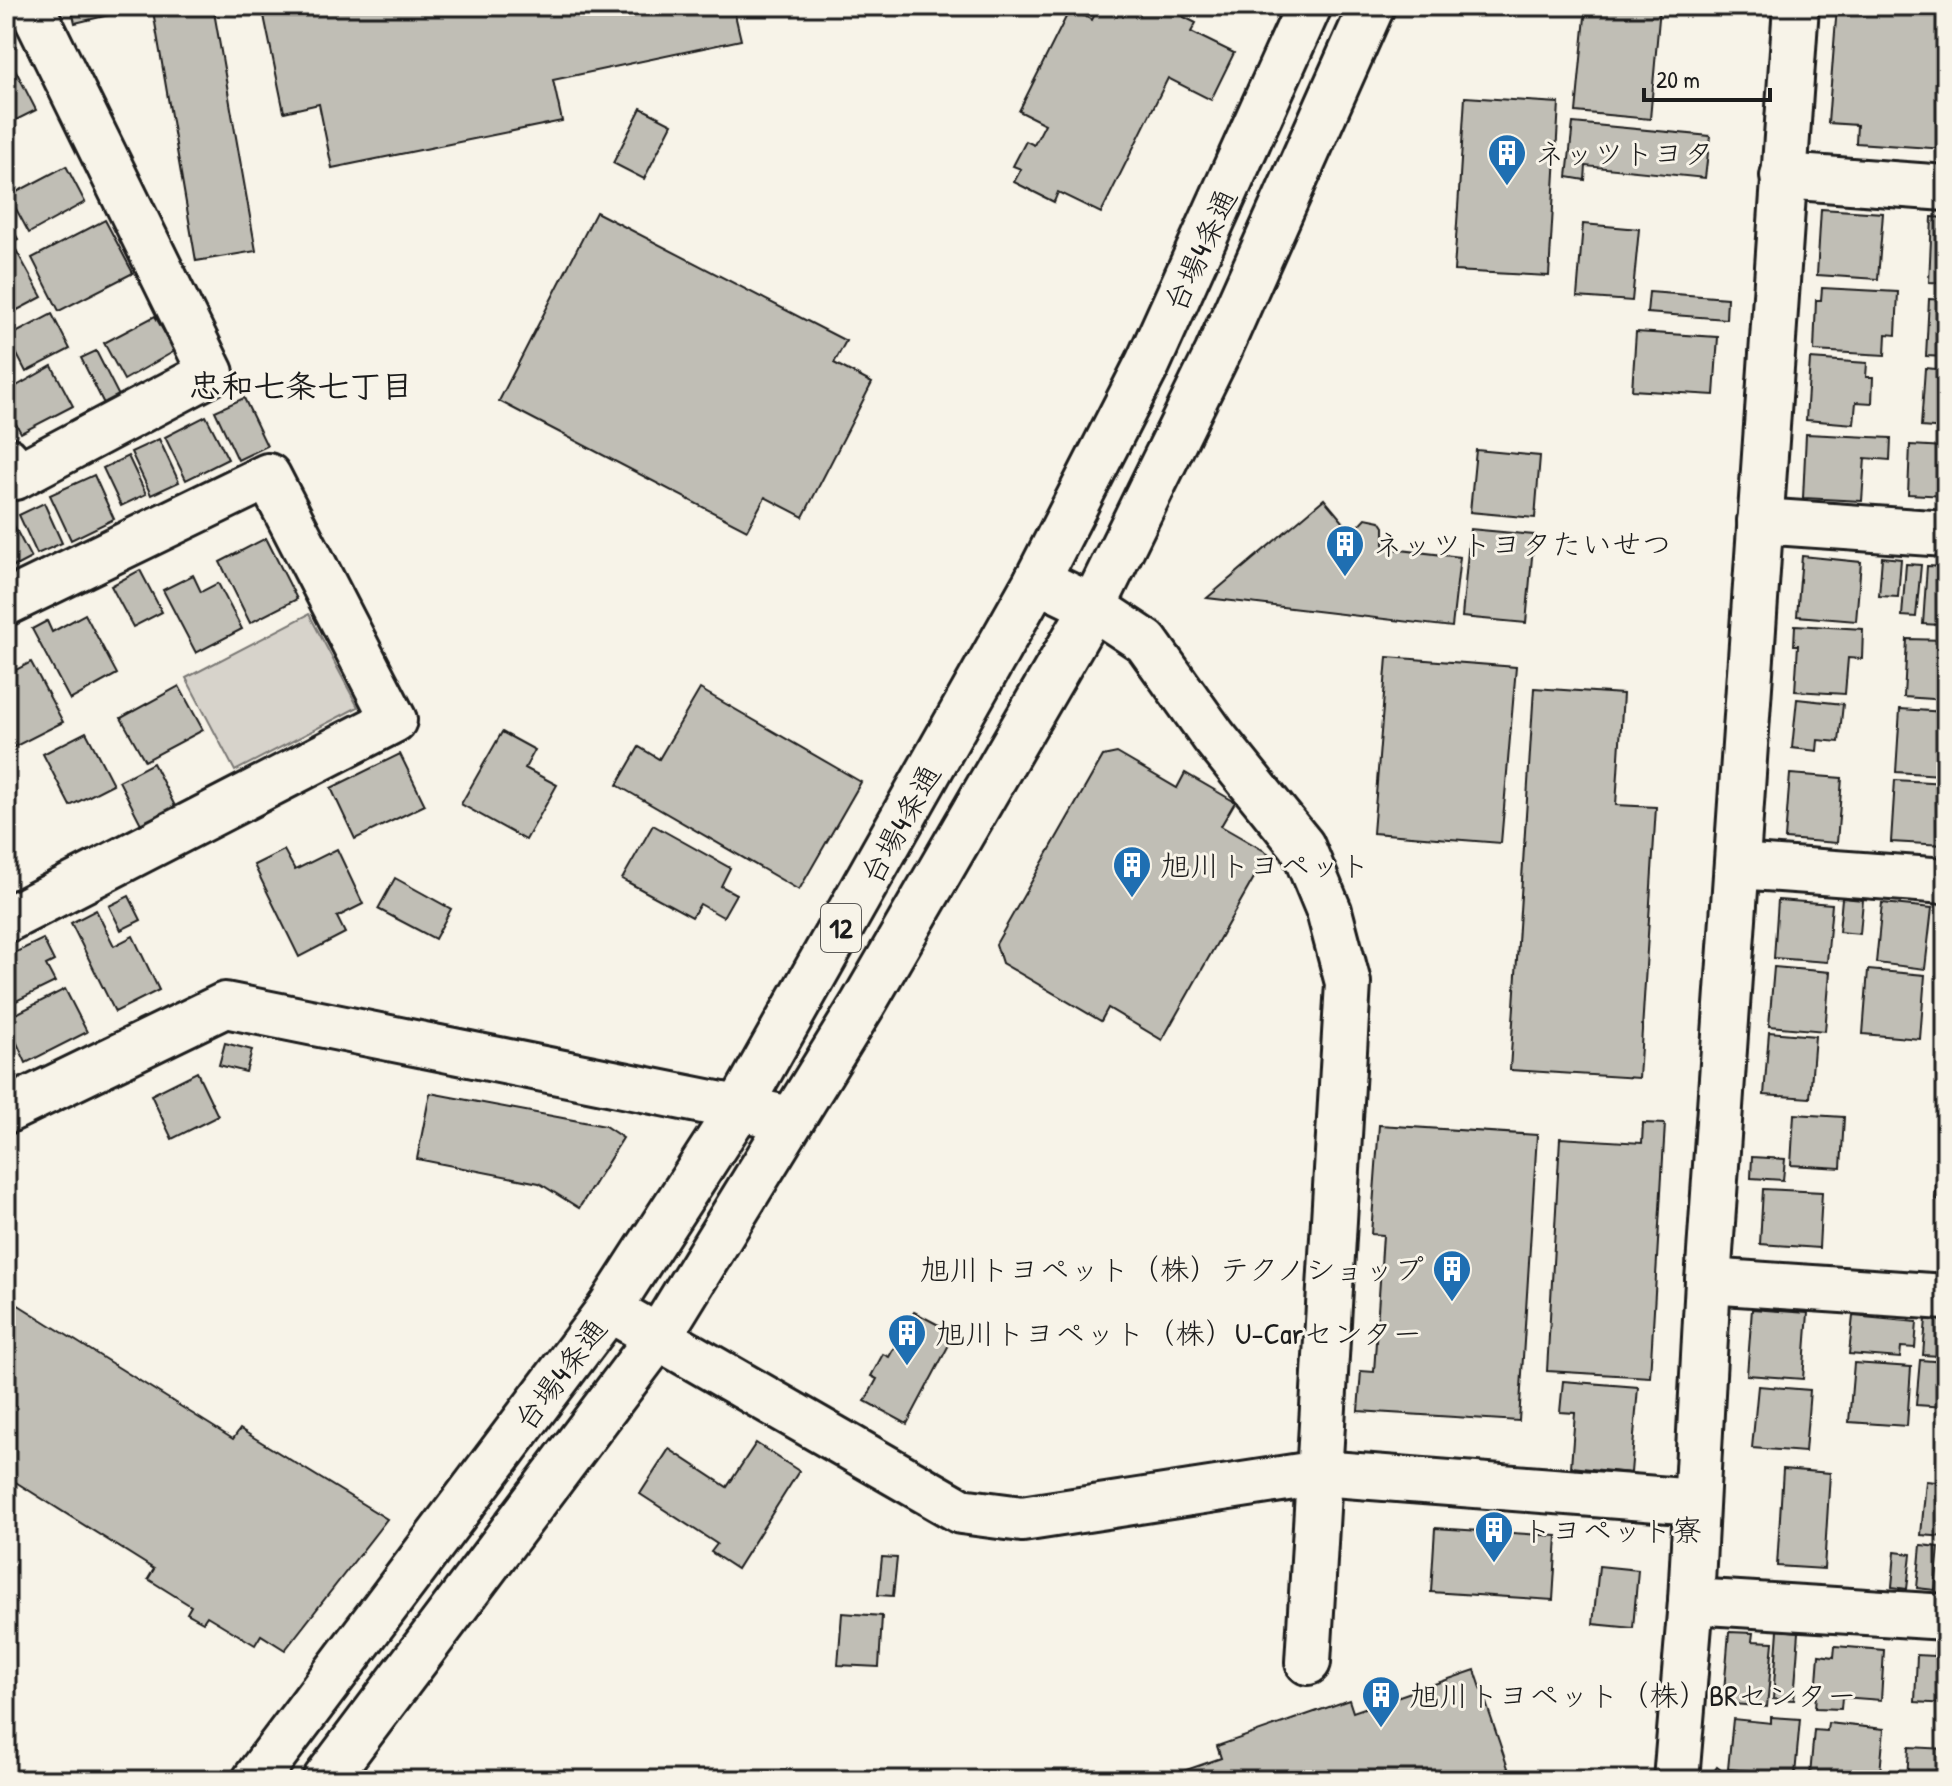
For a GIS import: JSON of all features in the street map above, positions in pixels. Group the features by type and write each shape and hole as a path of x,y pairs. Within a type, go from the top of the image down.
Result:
{"main road":[{"path":"6,459 15,477 211,373 31,6"},
{"name":"台場4条通","path":"255,1780 609,1309 739,1108 1037,580 1148,363 1309,6"},
{"name":"台場4条通","path":"325,1780 659,1336 871,990 1093,607 1217,354 1372,6"},
{"path":"1676,1780 1691,1601 1708,1281 1796,6"},
{"path":"1783,176 1946,188"},
{"path":"6,603 268,476 394,720 6,920"},
{"path":"1760,521 1946,534"},
{"path":"1037,580 1093,607 1146,642 1214,737 1302,846 1329,911 1348,983 1308,1662"},
{"path":"1737,866 1946,881"},
{"path":"7,1107 225,1005 792,1119"},
{"path":"1708,1281 1946,1297"},
{"path":"609,1309 961,1511 1022,1519 1320,1473 1696,1502"},
{"path":"1691,1601 1946,1617"}],"shaded area":[{"path":"309,614 358,707 235,771 186,678"}],"building":[{"path":"71,6 147,6 75,23"},
{"path":"182,6 213,6 256,251 196,261 153,11"},
{"path":"262,6 752,6 734,10 741,40 553,80 562,121 332,168 319,104 284,112"},
{"path":"1099,6 1109,6 1119,11 1122,6 1162,6 1196,23 1191,32 1234,53 1211,100 1168,78 1101,213 1058,192 1054,202 1014,182 1021,169 1013,166 1026,141 1034,145 1045,124 1019,111 1070,9 1092,20"},
{"path":"1586,6 1660,7 1650,119 1576,112"},
{"path":"1837,6 1946,6 1946,149 1856,143 1857,125 1828,123"},
{"path":"14,67 36,110 6,125 6,72"},
{"name":"ネッツトヨタ","path":"1465,97 1559,103 1549,276 1454,271"},
{"path":"641,108 672,124 644,179 613,163"},
{"path":"1573,123 1710,136 1705,178 1586,166 1585,180 1567,177"},
{"path":"66,166 85,202 29,233 9,196"},
{"path":"1821,209 1883,213 1878,279 1817,275"},
{"path":"596,212 846,341 834,363 872,383 803,517 765,497 747,530 499,401"},
{"path":"6,217 18,239 6,245"},
{"path":"1932,217 1946,218 1946,283 1929,282"},
{"path":"105,220 133,273 59,311 32,258"},
{"path":"1583,224 1639,229 1632,301 1577,297"},
{"path":"16,250 42,297 6,316 6,255"},
{"path":"1822,288 1898,292 1896,335 1886,334 1885,355 1814,351 1816,300 1821,300"},
{"path":"1649,292 1727,298 1726,319 1647,313"},
{"path":"1929,299 1946,300 1946,357 1926,356"},
{"path":"52,314 70,349 26,372 8,337"},
{"path":"155,316 175,351 124,380 104,343"},
{"path":"1636,332 1718,337 1714,395 1632,390"},
{"path":"96,351 120,398 105,406 81,358"},
{"path":"1810,359 1867,363 1866,377 1873,377 1872,403 1856,402 1854,424 1806,420"},
{"path":"52,366 73,406 21,433 6,406 6,392"},
{"path":"1925,368 1946,370 1946,429 1921,427"},
{"path":"244,398 267,446 238,460 215,411"},
{"path":"206,416 228,459 186,480 165,437"},
{"path":"1806,434 1891,438 1890,460 1865,458 1862,501 1803,498"},
{"path":"159,439 179,482 151,495 131,452"},
{"path":"1910,445 1946,447 1946,496 1908,494"},
{"path":"1476,450 1540,456 1535,518 1470,512"},
{"path":"128,456 146,494 121,506 103,468"},
{"path":"94,475 114,519 71,540 50,495"},
{"name":"ネッツトヨタたいせつ","path":"1324,499 1349,529 1355,530 1366,518 1380,521 1384,527 1384,548 1460,557 1452,627 1207,598"},
{"path":"44,503 62,543 37,554 19,515"},
{"path":"11,520 31,558 6,571 6,523"},
{"path":"1470,529 1534,535 1526,623 1462,617"},
{"path":"266,538 297,599 250,623 220,562"},
{"path":"1802,556 1861,562 1856,621 1797,616"},
{"path":"1882,557 1901,559 1898,597 1879,596"},
{"path":"1906,564 1921,565 1916,617 1902,616"},
{"path":"1927,566 1945,567 1941,625 1923,624"},
{"path":"140,570 162,612 133,627 111,586"},
{"path":"193,575 201,592 218,583 242,629 196,653 163,590"},
{"path":"85,614 117,674 70,700 32,629 47,621 52,632"},
{"path":"1795,625 1863,629 1862,659 1848,658 1845,694 1795,691 1798,645 1794,645"},
{"path":"1907,639 1946,640 1946,700 1904,697"},
{"path":"1387,657 1516,667 1501,843 1373,833"},
{"path":"31,662 63,722 14,747 6,731 6,675"},
{"path":"179,686 203,730 145,761 121,718"},
{"path":"1534,688 1623,694 1616,805 1656,807 1639,1078 1510,1070"},
{"path":"700,689 861,782 799,890 617,785 639,747 659,759"},
{"path":"1797,699 1843,704 1839,742 1818,740 1817,751 1792,748"},
{"path":"1900,709 1945,712 1941,775 1896,772"},
{"path":"86,732 113,784 70,806 43,754"},
{"path":"502,732 535,750 525,768 557,785 526,840 461,804"},
{"name":"旭川トヨペット","path":"1117,753 1177,788 1185,773 1235,802 1221,826 1268,853 1162,1040 1108,1008 1101,1021 1002,963 996,944 1103,756"},
{"path":"400,754 425,805 355,839 331,788"},
{"path":"153,763 176,808 142,826 119,781"},
{"path":"1790,774 1842,778 1837,843 1785,839"},
{"path":"1895,780 1946,783 1944,845 1891,842"},
{"path":"653,825 730,868 721,886 736,894 723,917 700,904 692,917 622,879"},
{"path":"337,849 363,904 337,917 345,933 299,957 254,865 284,850 295,870"},
{"path":"395,878 451,909 435,939 378,909"},
{"path":"129,896 141,920 121,930 109,906"},
{"path":"1842,898 1863,900 1860,934 1839,932"},
{"path":"1778,900 1832,904 1827,962 1774,958"},
{"path":"1882,903 1932,908 1925,969 1876,963"},
{"path":"96,910 114,946 133,936 159,990 115,1012 71,923"},
{"path":"43,939 54,961 46,965 55,982 6,1006 6,957"},
{"path":"1774,967 1830,972 1825,1031 1769,1026"},
{"path":"1868,970 1925,975 1920,1039 1863,1034"},
{"path":"65,989 87,1032 26,1063 6,1019"},
{"path":"1769,1032 1815,1036 1810,1098 1764,1095"},
{"path":"225,1043 252,1050 246,1072 219,1065"},
{"path":"197,1072 218,1116 172,1139 151,1095"},
{"path":"430,1093 605,1126 623,1138 579,1208 539,1183 417,1159"},
{"path":"1794,1114 1844,1117 1841,1168 1791,1165"},
{"path":"1643,1123 1665,1124 1650,1377 1547,1371 1560,1138 1642,1143"},
{"name":"旭川トヨペット（株）テクノショップ","path":"1379,1125 1537,1135 1519,1421 1358,1411 1361,1371 1374,1372 1383,1235 1371,1234"},
{"path":"1941,1137 1946,1138 1946,1200 1935,1199"},
{"path":"1752,1157 1785,1159 1783,1180 1751,1178"},
{"path":"1763,1189 1822,1192 1819,1248 1760,1244"},
{"path":"12,1301 233,1439 240,1429 387,1519 285,1650 261,1635 255,1645 207,1616 203,1622 187,1613 191,1606 148,1579 154,1569 6,1476 6,1311"},
{"path":"1752,1309 1808,1313 1803,1379 1747,1375"},
{"name":"旭川トヨペット（株）U-Carセンター","path":"914,1312 950,1331 946,1339 951,1341 907,1424 865,1401 877,1379 871,1376 883,1354 889,1357"},
{"path":"1853,1316 1917,1322 1915,1348 1901,1347 1900,1358 1849,1354"},
{"path":"1926,1319 1944,1320 1941,1356 1923,1355"},
{"path":"1920,1360 1946,1362 1946,1407 1916,1405"},
{"path":"1854,1363 1911,1367 1907,1426 1849,1422"},
{"path":"1563,1381 1638,1387 1631,1473 1571,1467 1575,1413 1560,1412"},
{"path":"1758,1386 1810,1390 1805,1452 1752,1448"},
{"path":"756,1443 799,1471 737,1569 711,1552 717,1544 640,1494 669,1449 727,1487"},
{"path":"1783,1469 1830,1473 1824,1569 1777,1566"},
{"path":"1926,1481 1946,1483 1946,1537 1921,1535"},
{"name":"トヨペット寮","path":"1435,1528 1557,1536 1553,1600 1431,1592"},
{"path":"1921,1545 1939,1547 1935,1590 1917,1588"},
{"path":"1895,1552 1911,1554 1907,1589 1892,1587"},
{"path":"882,1557 897,1558 893,1596 878,1595"},
{"path":"1599,1566 1638,1570 1633,1628 1593,1624"},
{"path":"842,1613 882,1616 879,1667 838,1665"},
{"path":"1778,1630 1799,1632 1794,1700 1773,1699"},
{"path":"1729,1632 1753,1633 1752,1641 1773,1642 1767,1707 1723,1703"},
{"path":"1835,1646 1884,1650 1881,1700 1842,1697 1841,1709 1815,1708 1819,1655 1834,1657"},
{"path":"1935,1647 1946,1647 1946,1704 1915,1702 1917,1655 1934,1656"},
{"name":"旭川トヨペット（株）BRセンター","path":"1475,1670 1512,1780 1186,1780 1183,1771 1221,1758 1217,1746 1349,1700 1353,1712"},
{"path":"1771,1717 1800,1719 1795,1775 1728,1769 1733,1719 1771,1723"},
{"path":"1828,1723 1884,1729 1880,1773 1856,1771 1855,1780 1810,1776 1814,1730 1827,1731"},
{"path":"1909,1747 1946,1749 1946,1780 1907,1780"},
{"path":"1717,1767 1734,1780 1708,1780"}],"place":[{"name":"ネッツトヨタ","path":"1507,187"},
{"name":"ネッツトヨタたいせつ","path":"1345,578"},
{"name":"旭川トヨペット","path":"1132,899"},
{"name":"旭川トヨペット（株）テクノショップ","path":"1452,1303"},
{"name":"旭川トヨペット（株）U-Carセンター","path":"907,1367"},
{"name":"トヨペット寮","path":"1494,1564"},
{"name":"旭川トヨペット（株）BRセンター","path":"1381,1729"}],"district":[{"name":"忠和七条七丁目","path":"301,385"}]}
